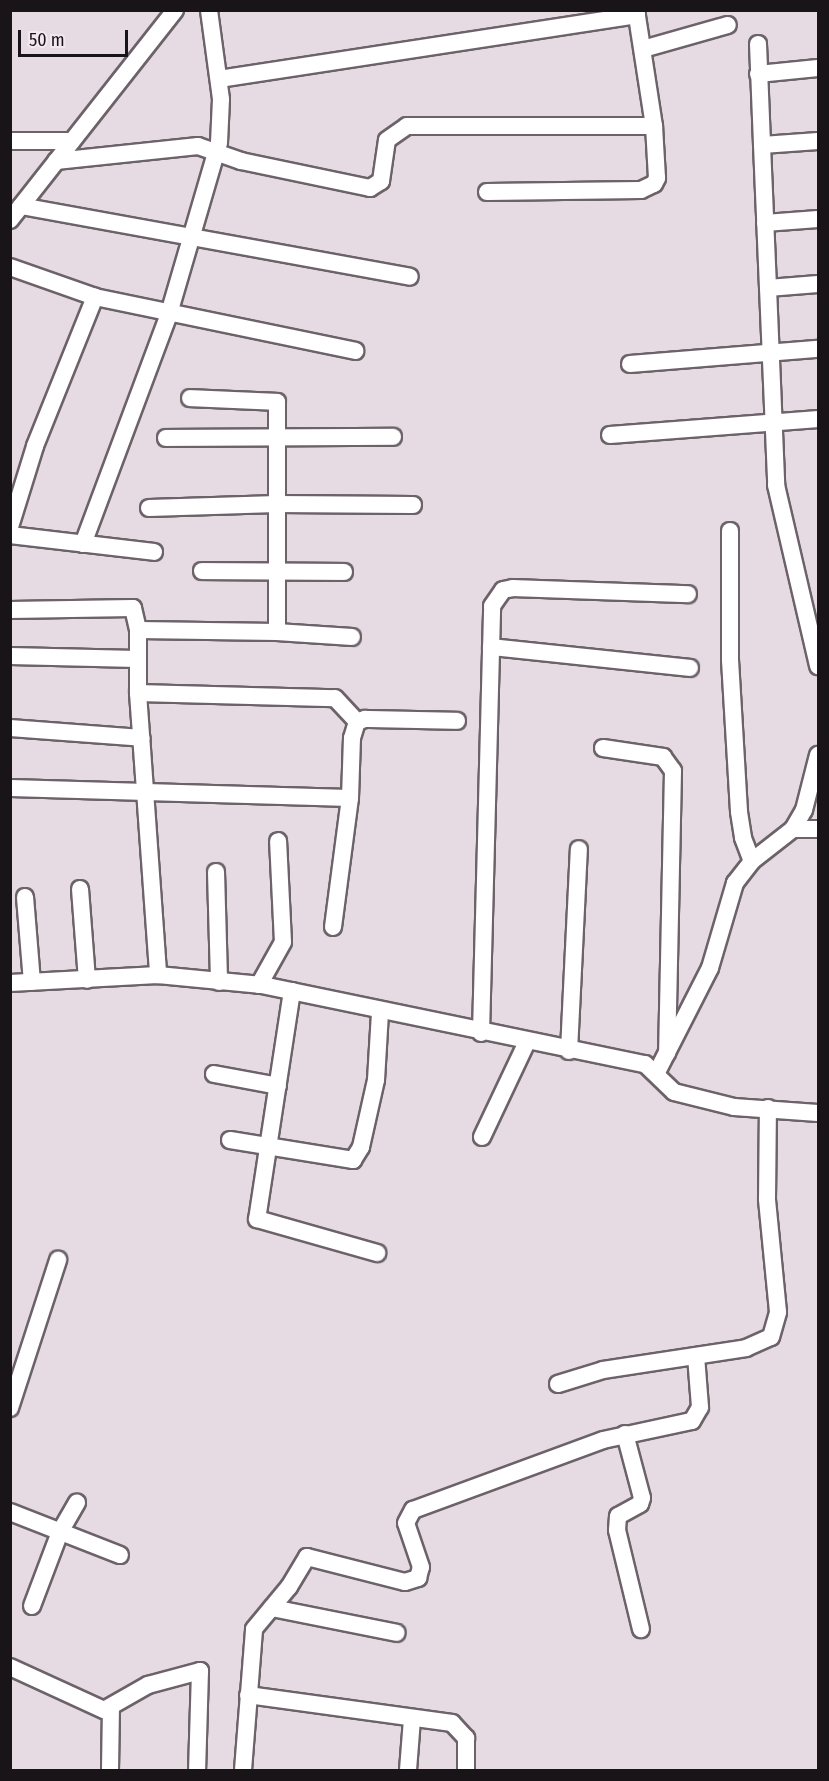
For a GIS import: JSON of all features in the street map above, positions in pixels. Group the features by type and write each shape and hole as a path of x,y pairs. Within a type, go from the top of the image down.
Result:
{"street":[{"path":"14,214 176,10"},
{"path":"83,544 169,311 188,237 216,151 221,121 219,80 209,10"},
{"path":"219,80 637,13 654,126 657,178 648,188 487,192"},
{"path":"643,49 728,25"},
{"path":"758,44 776,485 819,666"},
{"path":"758,74 819,68"},
{"path":"56,161 189,145 262,165 370,188 381,181 387,140 407,126 654,126"},
{"path":"10,141 72,141"},
{"path":"762,145 819,141"},
{"path":"14,214 188,237 410,277"},
{"path":"765,223 819,219"},
{"path":"10,267 95,297 355,351"},
{"path":"768,288 819,284"},
{"path":"10,527 36,446 95,297"},
{"path":"630,364 819,348"},
{"path":"190,398 275,400 277,504 274,571 277,632"},
{"path":"610,435 819,419"},
{"path":"166,438 393,437"},
{"path":"148,508 277,504 413,505"},
{"path":"730,531 730,660 739,812 743,838 752,861"},
{"path":"10,535 154,552"},
{"path":"202,571 344,572"},
{"path":"481,1033 492,606 503,590 513,588 688,594"},
{"path":"10,610 133,608 138,630 138,693 148,793 158,975"},
{"path":"138,630 277,632 352,636"},
{"path":"490,647 690,668"},
{"path":"10,656 137,659"},
{"path":"138,693 335,698 357,722"},
{"path":"357,722 365,719 457,721"},
{"path":"333,927 350,798 352,738 357,722"},
{"path":"10,728 142,738"},
{"path":"603,748 663,757 673,771 667,1053"},
{"path":"657,1072 710,968 726,901 752,861 793,829 804,810 819,755"},
{"path":"10,788 350,798"},
{"path":"793,829 819,829"},
{"path":"259,985 284,942 278,841"},
{"path":"569,1051 579,849"},
{"path":"216,872 219,982"},
{"path":"80,889 87,980"},
{"path":"25,897 32,982"},
{"path":"10,983 158,975 259,985 481,1033 645,1064 657,1072 674,1092 734,1107 819,1113"},
{"path":"292,991 257,1220 377,1253"},
{"path":"230,1140 346,1161 358,1156 376,1080 380,1012"},
{"path":"482,1137 527,1042"},
{"path":"214,1074 278,1086"},
{"path":"558,1384 603,1370 746,1348 771,1336 777,1325 767,1199 768,1108"},
{"path":"10,1408 58,1260"},
{"path":"243,1770 254,1629 272,1608 307,1557 405,1582 418,1578 421,1567 406,1523 413,1509 625,1434 692,1421 700,1407 696,1356"},
{"path":"625,1434 642,1498 640,1504 618,1516 617,1530 641,1629"},
{"path":"32,1606 60,1532 77,1503"},
{"path":"10,1512 120,1555"},
{"path":"272,1608 397,1634"},
{"path":"10,1667 105,1710 148,1685 200,1671 197,1770"},
{"path":"248,1695 452,1723 462,1729 466,1738 466,1770"},
{"path":"110,1770 111,1707"},
{"path":"408,1770 412,1719"}]}
